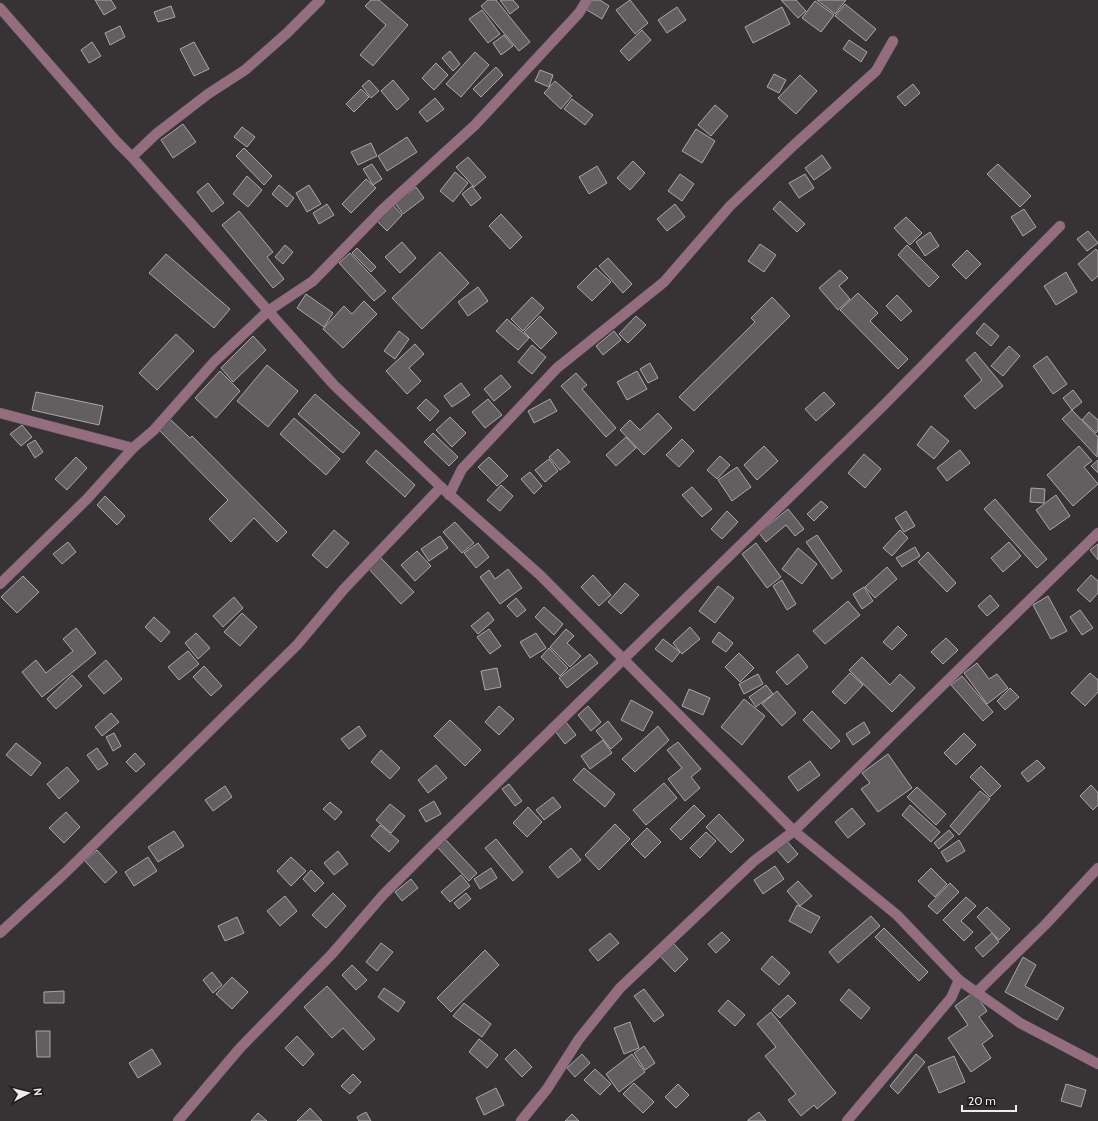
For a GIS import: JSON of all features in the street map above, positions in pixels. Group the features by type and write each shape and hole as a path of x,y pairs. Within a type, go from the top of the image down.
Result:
{"street":[{"path":"132,157 156,134 208,94 245,70 287,33 320,0"},
{"path":"0,584 87,499 134,448 154,430 214,362 268,311 313,281 382,210 475,125 579,14 587,0"},
{"path":"0,8 334,386 449,495 540,576 794,831 897,915 959,980 1020,1023 1098,1064"},
{"path":"449,495 462,469 557,368 664,282 730,206 794,145 876,71 893,41"},
{"path":"178,1121 240,1048 332,954 383,895 883,406 1060,226"},
{"path":"0,413 134,448"},
{"path":"0,933 66,872 297,645 344,589 441,487"},
{"path":"521,1121 547,1089 579,1039 620,988 754,861 794,831 1098,533"},
{"path":"977,992 1045,925 1098,868"},
{"path":"847,1121 950,998 959,980"}],"building":[{"path":"95,0 111,0 116,8 104,15"},
{"path":"371,0 379,0 408,25 373,66 360,55 386,25 365,6"},
{"path":"488,0 496,0 530,42 519,51 481,6"},
{"path":"500,0 513,0 519,7 510,14"},
{"path":"593,0 600,0 609,6 602,19 587,10"},
{"path":"630,0 648,23 635,34 616,10"},
{"path":"781,0 796,0 806,11 798,18"},
{"path":"817,0 846,0 835,14"},
{"path":"815,1 834,15 821,32 802,18"},
{"path":"845,4 876,29 866,41 835,16"},
{"path":"171,6 175,17 158,22 154,12"},
{"path":"677,7 686,20 667,33 658,20"},
{"path":"782,7 790,24 753,43 745,27"},
{"path":"482,10 500,34 488,43 469,19"},
{"path":"120,26 125,37 110,45 105,33"},
{"path":"642,30 651,40 629,61 620,51"},
{"path":"504,35 513,46 501,55 493,43"},
{"path":"849,40 867,52 861,62 843,49"},
{"path":"92,42 101,56 89,63 81,50"},
{"path":"194,42 209,69 194,76 180,49"},
{"path":"450,51 460,64 453,71 442,58"},
{"path":"475,52 489,65 461,97 446,84"},
{"path":"436,63 448,75 434,90 422,78"},
{"path":"496,67 503,75 481,97 473,89"},
{"path":"540,70 553,75 549,87 535,81"},
{"path":"774,74 786,80 779,93 767,87"},
{"path":"800,75 817,91 796,114 778,98"},
{"path":"369,80 379,91 371,98 362,86"},
{"path":"393,80 409,99 397,110 381,91"},
{"path":"555,81 572,96 561,109 544,93"},
{"path":"913,84 920,93 905,106 897,97"},
{"path":"361,89 369,97 354,112 346,104"},
{"path":"435,98 444,109 427,122 419,112"},
{"path":"572,99 593,115 585,125 564,109"},
{"path":"715,105 728,116 711,136 698,125"},
{"path":"183,124 196,142 173,158 161,140"},
{"path":"242,127 255,137 247,147 234,137"},
{"path":"696,129 715,141 702,163 682,151"},
{"path":"407,137 417,152 387,171 378,156"},
{"path":"371,143 377,156 358,165 351,152"},
{"path":"244,148 272,176 264,185 236,156"},
{"path":"822,155 831,168 814,180 805,168"},
{"path":"468,157 486,177 474,187 456,167"},
{"path":"633,161 645,173 630,190 617,178"},
{"path":"372,164 382,179 373,185 363,169"},
{"path":"998,164 1031,196 1020,207 987,174"},
{"path":"597,166 607,183 589,194 579,177"},
{"path":"455,172 468,183 453,202 440,191"},
{"path":"680,174 694,184 682,201 668,191"},
{"path":"805,174 814,188 799,198 789,183"},
{"path":"247,176 262,190 248,207 233,194"},
{"path":"366,179 376,188 351,213 342,204"},
{"path":"208,183 224,203 212,212 197,192"},
{"path":"279,185 294,198 287,207 272,194"},
{"path":"309,185 321,204 307,212 296,193"},
{"path":"472,186 481,198 471,206 462,194"},
{"path":"416,187 424,198 403,214 395,203"},
{"path":"780,201 805,224 797,232 773,209"},
{"path":"327,204 334,215 319,224 313,213"},
{"path":"675,204 685,217 667,231 657,219"},
{"path":"393,205 402,215 387,231 377,221"},
{"path":"1024,209 1036,227 1023,236 1011,217"},
{"path":"239,211 273,252 267,257 284,279 273,288 222,225"},
{"path":"501,214 522,237 510,249 489,226"},
{"path":"906,217 922,233 910,245 894,228"},
{"path":"1088,231 1098,243 1087,251 1077,239"},
{"path":"930,232 939,246 925,256 916,242"},
{"path":"402,242 416,258 400,273 385,257"},
{"path":"760,244 776,255 764,272 748,261"},
{"path":"285,245 293,252 283,264 275,257"},
{"path":"907,245 939,277 929,287 898,255"},
{"path":"357,248 376,267 371,272 352,253"},
{"path":"1096,249 1098,252 1098,276 1092,281 1078,264"},
{"path":"967,250 981,264 966,279 952,265"},
{"path":"440,252 469,283 422,329 392,298"},
{"path":"350,253 386,291 374,301 339,263"},
{"path":"166,254 230,309 214,328 149,273"},
{"path":"608,258 632,284 623,293 599,266"},
{"path":"596,268 611,282 592,301 577,287"},
{"path":"840,270 848,278 839,286 850,299 838,310 819,288"},
{"path":"1066,272 1077,292 1056,305 1044,286"},
{"path":"478,287 488,301 468,316 458,302"},
{"path":"858,293 878,313 870,321 908,359 898,369 840,310"},
{"path":"306,294 333,313 324,327 297,308"},
{"path":"897,295 912,311 901,321 886,306"},
{"path":"532,297 544,308 523,331 511,319"},
{"path":"772,297 790,316 694,411 679,397 755,322 751,318"},
{"path":"364,301 377,314 343,348 323,329 344,306 352,314"},
{"path":"540,316 557,333 541,349 524,332"},
{"path":"636,316 646,325 628,343 619,334"},
{"path":"507,319 529,338 518,350 496,331"},
{"path":"984,323 999,336 991,346 976,333"},
{"path":"399,331 409,339 395,359 384,351"},
{"path":"614,331 621,340 603,355 596,346"},
{"path":"176,334 194,351 157,390 139,373"},
{"path":"253,336 266,350 233,382 221,368"},
{"path":"415,344 424,354 409,368 421,381 407,394 386,371"},
{"path":"532,345 546,357 532,374 518,362"},
{"path":"1009,346 1020,356 1003,376 991,366"},
{"path":"975,352 1003,386 975,409 964,396 982,380 966,360"},
{"path":"1047,356 1067,384 1053,394 1033,366"},
{"path":"650,363 658,378 648,383 640,369"},
{"path":"267,365 298,391 268,427 237,401"},
{"path":"220,371 240,391 216,418 195,398"},
{"path":"637,371 647,389 627,400 617,382"},
{"path":"576,373 587,385 582,389 616,428 606,437 561,386"},
{"path":"501,375 511,387 494,401 484,389"},
{"path":"461,383 470,395 452,407 444,396"},
{"path":"1073,390 1082,402 1072,410 1063,398"},
{"path":"36,392 103,406 99,425 32,410"},
{"path":"824,392 835,404 816,421 805,409"},
{"path":"315,394 360,433 343,453 298,414"},
{"path":"426,399 439,411 430,421 417,408"},
{"path":"488,399 502,415 485,428 472,412"},
{"path":"550,399 557,411 534,423 528,411"},
{"path":"1072,410 1098,437 1097,457 1062,419"},
{"path":"1089,412 1098,420 1098,430 1096,433 1082,420"},
{"path":"658,413 672,428 644,455 620,430 630,420 640,430"},
{"path":"450,417 466,433 452,447 436,430"},
{"path":"294,418 340,459 326,475 280,434"},
{"path":"170,419 190,438 192,436 287,532 277,542 254,518 231,542 209,519 228,500 159,430"},
{"path":"22,425 32,437 21,446 10,434"},
{"path":"931,426 949,441 934,459 917,445"},
{"path":"433,433 458,457 449,466 424,442"},
{"path":"626,437 636,448 616,466 606,455"},
{"path":"682,439 694,451 679,467 666,455"},
{"path":"35,440 43,452 35,458 27,445"},
{"path":"764,446 778,461 757,480 744,465"},
{"path":"1079,446 1092,461 1084,467 1098,484 1073,506 1047,475"},
{"path":"558,449 570,462 560,470 549,457"},
{"path":"376,450 415,485 405,497 366,462"},
{"path":"960,450 970,463 947,481 937,468"},
{"path":"864,454 881,469 865,488 848,473"},
{"path":"720,456 730,465 717,479 707,470"},
{"path":"76,457 87,468 67,490 55,479"},
{"path":"489,457 508,476 497,486 478,467"},
{"path":"549,459 558,471 545,482 535,470"},
{"path":"1098,460 1098,473 1091,466"},
{"path":"737,467 751,487 732,501 718,480"},
{"path":"530,472 542,486 534,494 521,479"},
{"path":"501,485 513,496 500,511 487,500"},
{"path":"692,487 712,509 702,517 682,495"},
{"path":"1031,488 1045,489 1044,503 1030,502"},
{"path":"1056,495 1070,516 1050,530 1036,510"},
{"path":"105,496 125,516 117,525 97,505"},
{"path":"995,499 1047,559 1037,568 984,509"},
{"path":"821,501 828,507 814,521 807,514"},
{"path":"788,509 804,529 795,536 786,525 766,542 759,533"},
{"path":"727,511 738,522 722,539 711,529"},
{"path":"906,511 915,526 904,532 895,518"},
{"path":"455,522 474,543 462,553 443,532"},
{"path":"334,530 349,543 327,568 312,555"},
{"path":"900,530 908,538 892,556 883,548"},
{"path":"817,535 842,571 832,579 806,542"},
{"path":"440,536 448,548 429,561 421,549"},
{"path":"68,542 76,552 62,564 53,554"},
{"path":"1009,542 1021,556 1003,572 991,558"},
{"path":"478,543 489,557 476,568 464,553"},
{"path":"756,543 781,577 767,588 742,554"},
{"path":"1098,544 1098,560 1090,550"},
{"path":"915,547 920,556 902,567 896,558"},
{"path":"798,548 817,564 802,584 782,569"},
{"path":"417,551 431,566 415,581 401,565"},
{"path":"928,552 956,583 947,592 918,562"},
{"path":"380,557 414,592 401,604 368,568"},
{"path":"887,567 897,579 875,598 865,587"},
{"path":"508,569 522,588 500,604 480,577 489,570 495,579"},
{"path":"593,575 611,595 599,606 581,587"},
{"path":"1091,575 1098,581 1098,593 1090,602 1077,590"},
{"path":"23,576 39,592 17,613 1,597"},
{"path":"782,580 796,604 787,610 773,586"},
{"path":"625,583 639,595 621,614 608,602"},
{"path":"718,586 734,598 715,623 699,611"},
{"path":"864,587 873,601 862,609 853,594"},
{"path":"990,595 999,606 987,616 978,606"},
{"path":"1048,596 1067,631 1051,639 1033,605"},
{"path":"234,597 243,608 223,627 213,616"},
{"path":"516,598 526,610 517,617 507,606"},
{"path":"848,601 860,615 825,644 813,631"},
{"path":"544,607 563,624 554,635 535,617"},
{"path":"1080,610 1093,628 1082,635 1070,617"},
{"path":"488,612 494,620 478,634 471,626"},
{"path":"242,613 257,627 240,646 224,632"},
{"path":"154,617 170,632 161,642 145,627"},
{"path":"898,626 907,635 892,650 883,642"},
{"path":"690,627 700,639 682,654 673,643"},
{"path":"76,628 96,653 42,697 22,672 36,660 46,673 73,651 63,639"},
{"path":"489,629 501,646 490,654 477,637"},
{"path":"566,629 574,636 567,643 581,656 570,667 550,647"},
{"path":"719,632 733,643 726,652 712,642"},
{"path":"196,633 210,648 198,659 185,643"},
{"path":"536,633 546,648 530,658 520,642"},
{"path":"946,638 958,650 943,664 931,652"},
{"path":"663,639 680,652 672,662 655,649"},
{"path":"549,648 568,668 560,676 541,657"},
{"path":"188,651 199,664 179,680 168,667"},
{"path":"739,653 754,668 740,682 725,667"},
{"path":"590,654 598,663 567,688 559,678"},
{"path":"798,654 808,667 787,685 776,672"},
{"path":"862,657 890,685 900,674 915,688 892,712 849,670"},
{"path":"106,660 122,679 104,694 88,676"},
{"path":"977,663 989,679 997,674 1008,688 987,704 964,673"},
{"path":"204,666 222,686 211,696 193,677"},
{"path":"497,668 501,687 485,690 481,671"},
{"path":"850,673 863,685 845,704 832,692"},
{"path":"1090,673 1098,680 1098,692 1085,706 1071,693"},
{"path":"758,674 763,684 744,694 739,684"},
{"path":"72,675 82,686 56,709 47,699"},
{"path":"962,676 993,712 983,721 951,685"},
{"path":"766,685 773,694 756,707 749,697"},
{"path":"1010,688 1019,697 1005,710 997,701"},
{"path":"689,689 710,698 703,715 682,706"},
{"path":"777,691 796,713 782,726 762,704"},
{"path":"744,699 765,716 742,745 721,727"},
{"path":"631,700 653,712 643,731 621,720"},
{"path":"499,706 514,719 499,735 485,722"},
{"path":"588,706 601,722 591,731 578,715"},
{"path":"812,711 840,741 831,749 803,720"},
{"path":"111,713 119,722 102,736 95,727"},
{"path":"450,720 481,750 465,766 434,736"},
{"path":"608,721 622,739 611,749 596,731"},
{"path":"566,722 576,735 565,744 555,731"},
{"path":"864,722 870,733 853,745 846,734"},
{"path":"359,726 366,736 349,749 341,739"},
{"path":"658,726 669,740 635,772 622,759"},
{"path":"114,733 121,746 113,751 106,737"},
{"path":"964,733 976,745 956,765 944,753"},
{"path":"603,740 612,753 590,769 581,756"},
{"path":"678,742 701,769 691,777 700,788 685,801 668,779 682,768 667,750"},
{"path":"16,743 41,763 31,776 6,755"},
{"path":"97,748 108,764 98,770 87,755"},
{"path":"381,750 400,768 390,779 371,762"},
{"path":"135,753 145,764 136,772 126,762"},
{"path":"888,754 912,788 878,812 861,789 870,783 862,773"},
{"path":"1037,760 1045,768 1028,782 1021,773"},
{"path":"810,761 820,775 798,791 788,777"},
{"path":"436,765 447,778 428,793 418,780"},
{"path":"981,766 1001,786 990,797 970,777"},
{"path":"67,767 79,781 59,799 47,784"},
{"path":"584,768 615,794 605,807 573,780"},
{"path":"664,783 677,798 646,825 633,810"},
{"path":"509,784 522,801 515,806 502,789"},
{"path":"1091,785 1098,793 1098,805 1093,810 1080,796"},
{"path":"225,786 232,797 213,811 205,800"},
{"path":"917,787 946,814 936,825 907,797"},
{"path":"980,791 990,799 959,835 950,826"},
{"path":"553,797 561,807 544,820 536,810"},
{"path":"434,801 441,814 426,822 419,810"},
{"path":"330,802 342,812 335,820 323,809"},
{"path":"390,804 405,816 391,833 376,820"},
{"path":"694,805 705,816 681,840 670,829"},
{"path":"910,805 940,832 931,842 902,815"},
{"path":"528,807 542,822 527,837 513,823"},
{"path":"852,808 865,824 848,838 835,822"},
{"path":"66,812 80,827 64,843 49,828"},
{"path":"719,814 744,840 731,853 706,827"},
{"path":"615,824 630,839 599,870 585,855"},
{"path":"380,825 399,841 389,852 371,836"},
{"path":"647,828 661,842 645,858 631,844"},
{"path":"949,830 954,836 939,849 934,843"},
{"path":"174,831 184,846 158,862 148,847"},
{"path":"706,832 716,841 700,858 690,848"},
{"path":"445,839 477,873 469,881 437,847"},
{"path":"496,839 523,872 513,881 485,848"},
{"path":"786,840 798,854 788,863 776,849"},
{"path":"959,840 965,851 947,862 941,852"},
{"path":"571,848 581,860 558,878 549,867"},
{"path":"97,850 117,872 105,883 85,861"},
{"path":"338,851 348,864 334,875 324,863"},
{"path":"148,857 157,871 134,886 125,872"},
{"path":"291,857 306,871 291,886 277,871"},
{"path":"775,866 784,879 763,894 754,880"},
{"path":"491,868 497,878 480,889 474,879"},
{"path":"931,868 947,884 935,897 918,881"},
{"path":"311,870 324,883 315,892 303,879"},
{"path":"461,875 470,886 450,902 441,892"},
{"path":"411,879 418,888 402,901 395,892"},
{"path":"798,881 812,896 800,906 787,891"},
{"path":"950,883 959,892 937,914 928,906"},
{"path":"333,893 346,906 326,928 312,915"},
{"path":"466,893 471,899 459,909 454,903"},
{"path":"285,896 297,911 280,926 267,911"},
{"path":"966,897 976,906 961,921 973,932 964,941 943,920"},
{"path":"797,905 820,917 811,933 789,921"},
{"path":"987,907 1010,929 999,940 977,917"},
{"path":"871,916 880,926 838,963 829,952"},
{"path":"237,917 244,933 225,941 218,926"},
{"path":"884,928 928,972 919,981 875,937"},
{"path":"722,932 730,940 716,953 708,944"},
{"path":"610,933 619,943 598,961 589,950"},
{"path":"992,933 999,942 983,957 975,948"},
{"path":"381,943 393,952 377,971 366,962"},
{"path":"673,943 688,959 675,972 660,956"},
{"path":"485,950 499,965 451,1012 437,998"},
{"path":"772,956 790,973 779,985 761,969"},
{"path":"1023,957 1036,965 1025,986 1064,1008 1057,1020 1005,992"},
{"path":"352,965 367,980 356,990 342,975"},
{"path":"212,972 222,985 213,993 203,980"},
{"path":"232,977 248,992 232,1009 216,994"},
{"path":"327,986 375,1039 363,1050 343,1028 332,1038 304,1007"},
{"path":"384,988 405,1002 398,1012 378,997"},
{"path":"644,989 664,1015 654,1022 634,996"},
{"path":"849,989 870,1008 861,1019 840,1000"},
{"path":"64,991 64,1003 44,1003 44,992"},
{"path":"974,992 987,1011 979,1017 993,1036 982,1044 991,1058 971,1072 948,1038 968,1025 955,1006"},
{"path":"788,995 796,1003 780,1018 772,1010"},
{"path":"728,1000 745,1015 735,1026 718,1011"},
{"path":"464,1003 491,1024 482,1037 453,1016"},
{"path":"771,1012 836,1093 817,1109 814,1105 801,1116 788,1100 796,1094 765,1056 776,1047 757,1024"},
{"path":"630,1022 639,1048 624,1054 614,1028"},
{"path":"36,1031 50,1031 50,1057 37,1057"},
{"path":"297,1036 314,1054 303,1066 285,1048"},
{"path":"479,1039 498,1055 487,1068 469,1052"},
{"path":"644,1046 655,1063 645,1070 634,1053"},
{"path":"152,1049 161,1064 138,1078 129,1063"},
{"path":"515,1049 532,1067 522,1077 505,1059"},
{"path":"582,1054 590,1063 575,1077 567,1068"},
{"path":"632,1054 645,1072 619,1092 606,1074"},
{"path":"916,1054 925,1062 898,1094 890,1086"},
{"path":"954,1056 965,1082 939,1093 928,1067"},
{"path":"595,1069 611,1084 600,1095 584,1080"},
{"path":"353,1074 361,1082 350,1094 341,1086"},
{"path":"634,1083 654,1102 643,1113 623,1094"},
{"path":"678,1084 689,1095 676,1108 665,1097"},
{"path":"1066,1084 1086,1090 1081,1107 1061,1101"},
{"path":"496,1088 504,1105 484,1115 476,1098"},
{"path":"310,1108 322,1121 297,1121"},
{"path":"366,1112 371,1121 359,1121 357,1117"},
{"path":"759,1112 766,1121 748,1121 748,1120"},
{"path":"258,1113 267,1121 251,1121"},
{"path":"572,1114 579,1121 565,1121"}]}
